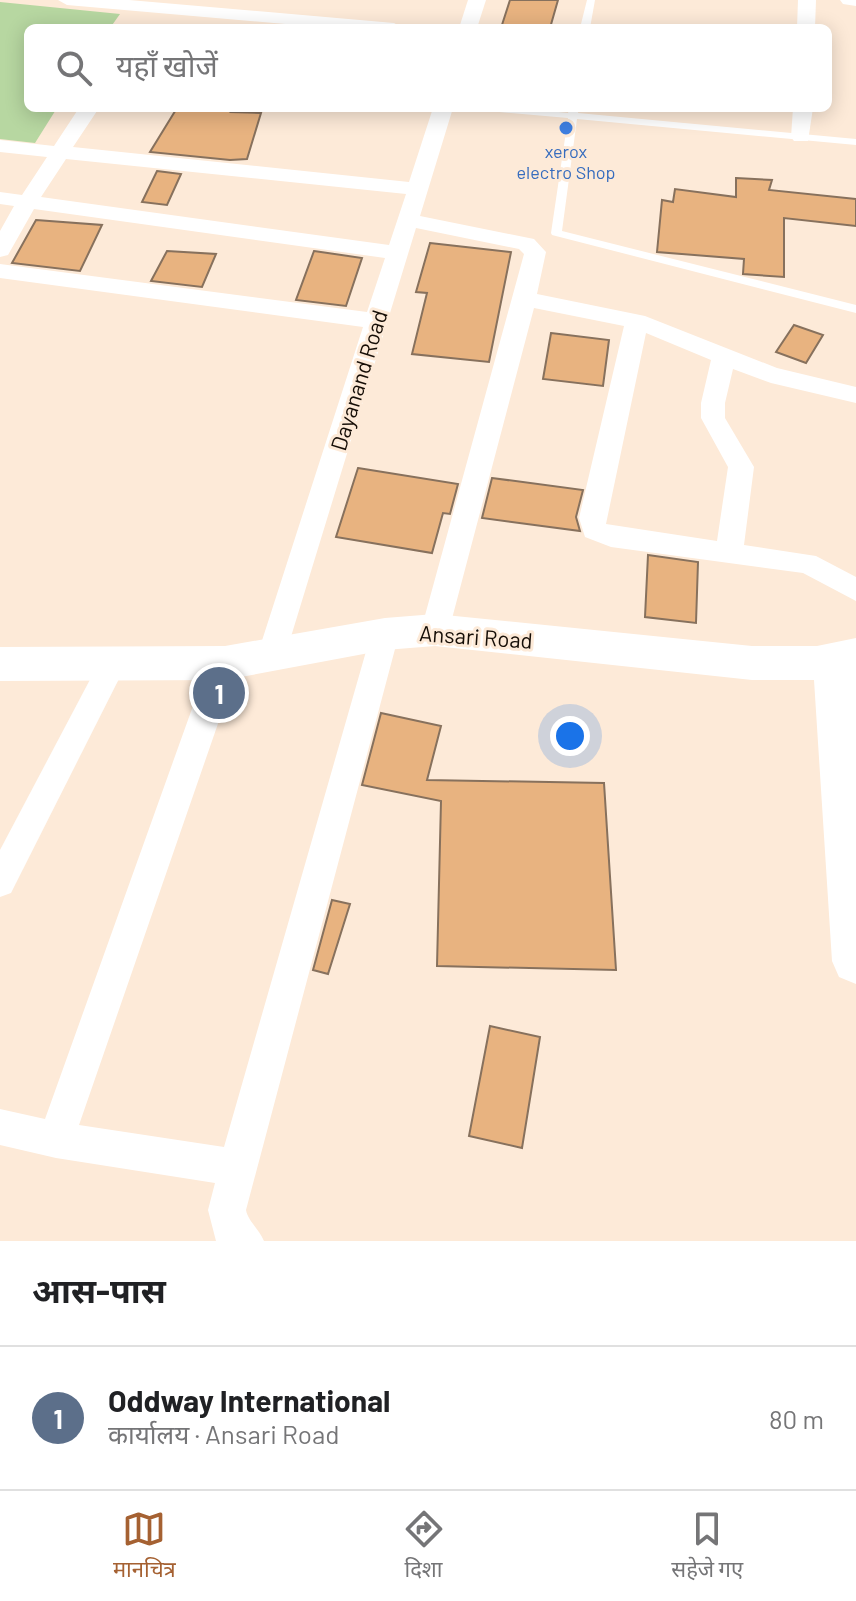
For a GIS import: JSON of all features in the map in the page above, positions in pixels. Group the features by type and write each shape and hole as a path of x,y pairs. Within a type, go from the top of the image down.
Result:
{"street":[{"path":"67,0 367,19 382,24"},
{"path":"469,24 477,0"},
{"path":"806,24 807,0"},
{"path":"849,0 856,1"},
{"path":"137,24 148,4"},
{"path":"0,250 87,112"},
{"name":"Dayanand Road","path":"272,653 442,112"},
{"path":"801,137 803,112"},
{"path":"0,146 418,189"},
{"path":"0,198 398,253"},
{"path":"410,220 532,246 535,252 435,630"},
{"path":"0,271 376,321"},
{"path":"525,299 637,321 771,375 856,395"},
{"path":"637,321 592,518 594,530 611,537 816,566 856,590"},
{"path":"724,357 713,403 713,418 741,467 729,553"},
{"name":"Ansari Road","path":"0,664 225,663 385,634 435,630 752,663 793,665 844,659"},
{"path":"245,1241 230,1228 227,1210 385,634"},
{"path":"844,659 856,961"},
{"path":"0,882 113,663"},
{"path":"56,1140 225,663"},
{"path":"0,1127 56,1140 237,1168"}],"lane":[{"path":"586,24 591,0"},
{"path":"856,142 573,112 556,233 856,309"}],"green space":[{"path":"0,2 120,14 113,24 24,24 24,112 54,112 35,143 0,139"}],"building":[{"path":"510,0 558,0 551,24 502,24"},
{"path":"175,112 261,113 247,159 150,152"},
{"path":"157,171 181,174 167,205 142,202"},
{"path":"736,178 772,180 769,190 856,199 856,226 784,218 784,277 743,274 744,259 657,252 662,200 673,202 675,189 736,197"},
{"path":"36,220 102,225 80,271 12,263"},
{"path":"430,243 511,252 489,362 412,354 427,293 416,292"},
{"path":"167,251 216,254 202,287 151,281"},
{"path":"314,251 362,258 346,306 296,300"},
{"path":"794,325 823,335 806,363 776,352"},
{"path":"551,333 609,340 603,386 543,379"},
{"path":"358,468 458,484 450,514 443,513 432,553 336,537"},
{"path":"492,478 583,490 576,517 580,531 482,518"},
{"path":"648,555 698,562 696,623 645,617"},
{"path":"381,713 441,726 427,780 604,783 616,970 437,966 441,801 362,785"},
{"path":"332,900 350,904 328,974 313,970"},
{"path":"490,1026 540,1037 522,1148 469,1136"}],"place":[{"name":"xerox electro Shop","path":"566,128"},
{"name":"Oddway International","path":"219,693"}]}
